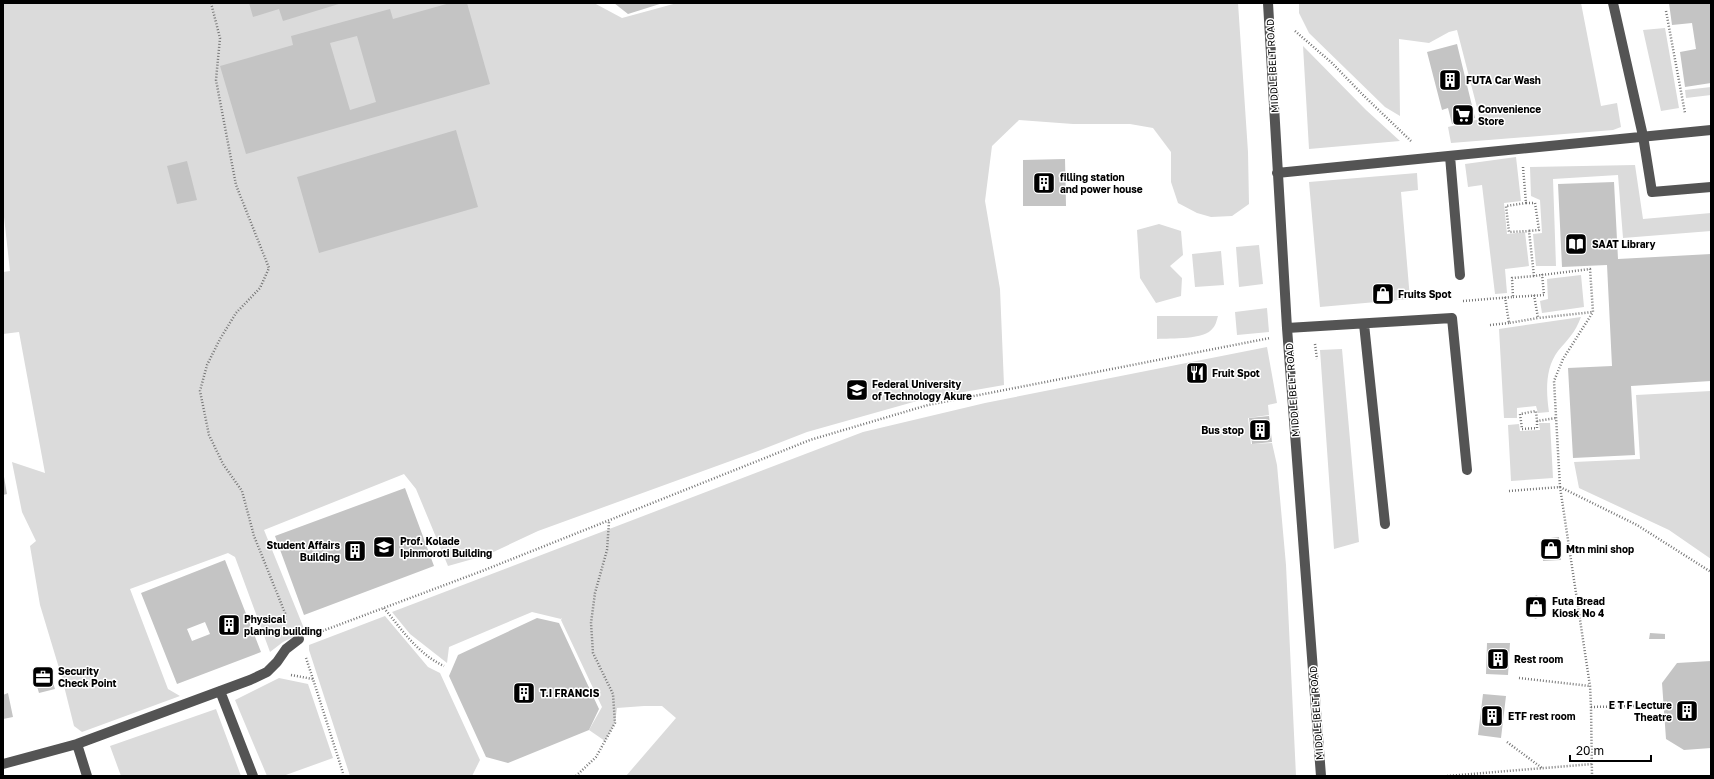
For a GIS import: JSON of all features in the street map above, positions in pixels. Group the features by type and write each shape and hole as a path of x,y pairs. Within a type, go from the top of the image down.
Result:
{"street":[{"name":"MIDDLE BELT ROAD","path":"1268,3 1277,173 1321,776"},
{"path":"1612,3 1643,136 1652,192 1711,187"},
{"path":"1277,173 1711,130"},
{"path":"1450,156 1460,274"},
{"path":"1288,331 1452,318 1466,470"},
{"path":"1364,324 1385,524"},
{"path":"3,764 77,744 220,691 266,672 277,662 286,649 299,639"},
{"path":"220,691 254,776"},
{"path":"77,744 87,776"}],"path":[{"path":"211,3 220,38 216,80 236,185 269,268 260,288 236,313 220,339 207,365 200,391 209,435 223,464 242,491 254,536 285,613 286,649"},
{"path":"1666,12 1688,132"},
{"path":"1295,31 1332,63 1423,152 1433,158"},
{"path":"1521,149 1526,203"},
{"path":"1526,203 1535,203 1539,230 1509,232 1506,206 1526,203"},
{"path":"1529,231 1534,276 1590,269 1593,312 1557,370 1554,381 1560,487 1590,686 1593,764 1592,776"},
{"path":"1513,296 1544,295 1542,274"},
{"path":"1534,295 1538,318"},
{"path":"1505,297 1509,322"},
{"path":"1490,325 1593,312"},
{"path":"299,639 609,522 810,440 928,405 1288,331"},
{"path":"1536,411 1537,421 1537,428 1522,429 1520,414 1536,411"},
{"path":"1537,421 1556,418"},
{"path":"1509,492 1560,487 1637,524 1711,572"},
{"path":"576,776 596,757 615,722 613,694 593,653 591,623 595,593 607,550 609,522"},
{"path":"384,608 410,640 431,660 444,666"},
{"path":"266,672 313,679 343,773"},
{"path":"1519,678 1590,686"},
{"path":"1591,708 1636,706"},
{"path":"1507,742 1543,768"},
{"path":"1447,776 1593,764"}],"shaded area":[{"path":"3,3 594,3 622,18 677,3 1238,3 1248,152 1249,204 1232,216 1211,217 1197,213 1178,203 1171,182 1171,152 1153,128 1130,124 1073,124 1019,120 992,146 985,201 1000,289 1004,385 924,399 807,432 538,531 487,555 448,566 416,489 404,474 264,530 305,631 283,642 270,652 235,557 228,553 130,589 168,689 180,696 82,732 74,726 62,678 40,605 30,546 36,541 22,512 12,462 45,473 19,332 3,334 3,272 10,271 3,208"},
{"path":"1299,3 1581,3 1601,106 1617,103 1621,127 1613,130 1451,143 1448,127 1480,119 1457,30 1449,32 1429,43 1399,39 1400,116 1385,107 1309,33 1299,13"},
{"path":"1665,28 1679,108 1661,111 1643,30"},
{"path":"1303,46 1366,110 1400,141 1309,149"},
{"path":"1711,87 1711,95 1686,98 1685,90"},
{"path":"1516,157 1521,201 1504,203 1507,234 1525,232 1529,266 1505,269 1507,293 1495,294 1482,185 1468,187 1465,164"},
{"path":"1635,165 1643,219 1711,213 1711,231 1623,238 1618,175 1553,179 1556,266 1536,266 1533,234 1542,233 1540,200 1531,196 1530,167"},
{"path":"1417,173 1418,190 1401,192 1410,299 1320,307 1309,182"},
{"path":"1159,224 1181,231 1183,255 1170,266 1182,278 1181,296 1156,303 1140,278 1137,230"},
{"path":"1259,245 1263,284 1239,287 1236,247"},
{"path":"1221,251 1224,285 1195,287 1192,254"},
{"path":"1581,275 1584,307 1542,313 1540,301 1548,299 1547,279"},
{"path":"1267,308 1269,332 1237,335 1235,312"},
{"path":"1157,316 1218,316 1214,327 1203,335 1187,338 1157,339"},
{"path":"1581,317 1574,332 1558,351 1551,365 1547,388 1549,412 1538,413 1536,406 1517,408 1517,418 1504,418 1499,329"},
{"path":"1267,347 1277,403 1268,405 1269,415 1248,418 1251,444 1272,443 1277,465 1286,565 1296,776 626,776 676,718 662,706 617,708 615,723 605,741 589,730 602,707 561,620 562,618 532,612 449,647 447,663 410,634 392,612 863,432 985,403"},
{"path":"1342,349 1359,542 1334,549 1320,350"},
{"path":"1711,391 1711,559 1669,530 1579,488 1574,462 1640,459 1636,395"},
{"path":"1539,423 1550,423 1553,478 1511,481 1508,425 1519,424 1520,431 1540,430"},
{"path":"385,616 428,667 440,673 480,760 472,776 350,776 309,650 309,645"},
{"path":"279,678 308,684 333,758 283,776 267,776 235,700"},
{"path":"216,709 241,776 121,776 110,746"}],"building":[{"path":"249,3 342,3 283,21 279,9 253,17"},
{"path":"450,3 467,3 490,84 246,154 220,66 293,45 291,36 390,9 393,19","holes":["357,36 376,102 350,110 330,43"]},
{"path":"614,3 663,3 628,14"},
{"path":"1669,3 1711,3 1711,83 1685,87 1680,52 1696,49 1692,23 1672,25"},
{"name":"FUTA Car Wash","path":"1457,44 1475,118 1452,124 1448,108 1442,110 1427,52"},
{"path":"456,130 478,207 319,253 297,177"},
{"name":"filling station and power house","path":"1065,159 1066,206 1023,206 1023,160"},
{"path":"187,161 197,200 177,204 167,166"},
{"path":"1614,182 1618,259 1711,254 1711,381 1631,386 1635,455 1573,458 1568,368 1612,366 1607,265 1562,267 1558,184"},
{"name":"Bus stop","path":"1269,416 1272,442 1252,444 1249,418"},
{"path":"3,471 7,494 3,495"},
{"name":"Student Affairs Building","path":"405,488 434,566 304,615 275,536"},
{"name":"Mtn mini shop","path":"1559,537 1561,560 1543,561 1542,539"},
{"name":"Physical planing building","path":"225,560 261,652 177,684 141,593","holes":["205,622 210,634 192,641 187,629"]},
{"name":"Futa Bread Kiosk No 4","path":"1537,595 1545,615 1535,619 1527,599"},
{"name":"T.I FRANCIS","path":"537,618 559,623 599,709 589,730 508,763 486,757 449,676 458,655"},
{"path":"1650,633 1665,634 1665,639 1649,639"},
{"name":"Rest room","path":"1487,643 1510,643 1508,675 1486,674"},
{"name":"E T F Lecture Theatre","path":"1711,661 1711,748 1684,750 1666,739 1662,683 1677,663"},
{"path":"48,666 55,689 39,693 32,670"},
{"path":"8,693 13,717 3,719 3,695"},
{"name":"ETF rest room","path":"1483,694 1506,696 1501,738 1478,735"}],"place":[{"name":"FUTA Car Wash","path":"1450,80"},
{"name":"Convenience Store","path":"1463,115"},
{"name":"filling station and power house","path":"1044,183"},
{"name":"SAAT Library","path":"1576,244"},
{"name":"Fruits Spot","path":"1383,294"},
{"name":"Fruit Spot","path":"1197,373"},
{"name":"Federal University of Technology Akure","path":"857,390"},
{"name":"Bus stop","path":"1260,430"},
{"name":"Prof. Kolade Ipinmoroti Building","path":"384,547"},
{"name":"Mtn mini shop","path":"1551,549"},
{"name":"Student Affairs Building","path":"355,551"},
{"name":"Futa Bread Kiosk No 4","path":"1536,607"},
{"name":"Physical planing building","path":"229,625"},
{"name":"Rest room","path":"1498,659"},
{"name":"Security Check Point","path":"43,677"},
{"name":"T.I FRANCIS","path":"524,693"},
{"name":"E T F Lecture Theatre","path":"1687,711"},
{"name":"ETF rest room","path":"1492,716"}]}
